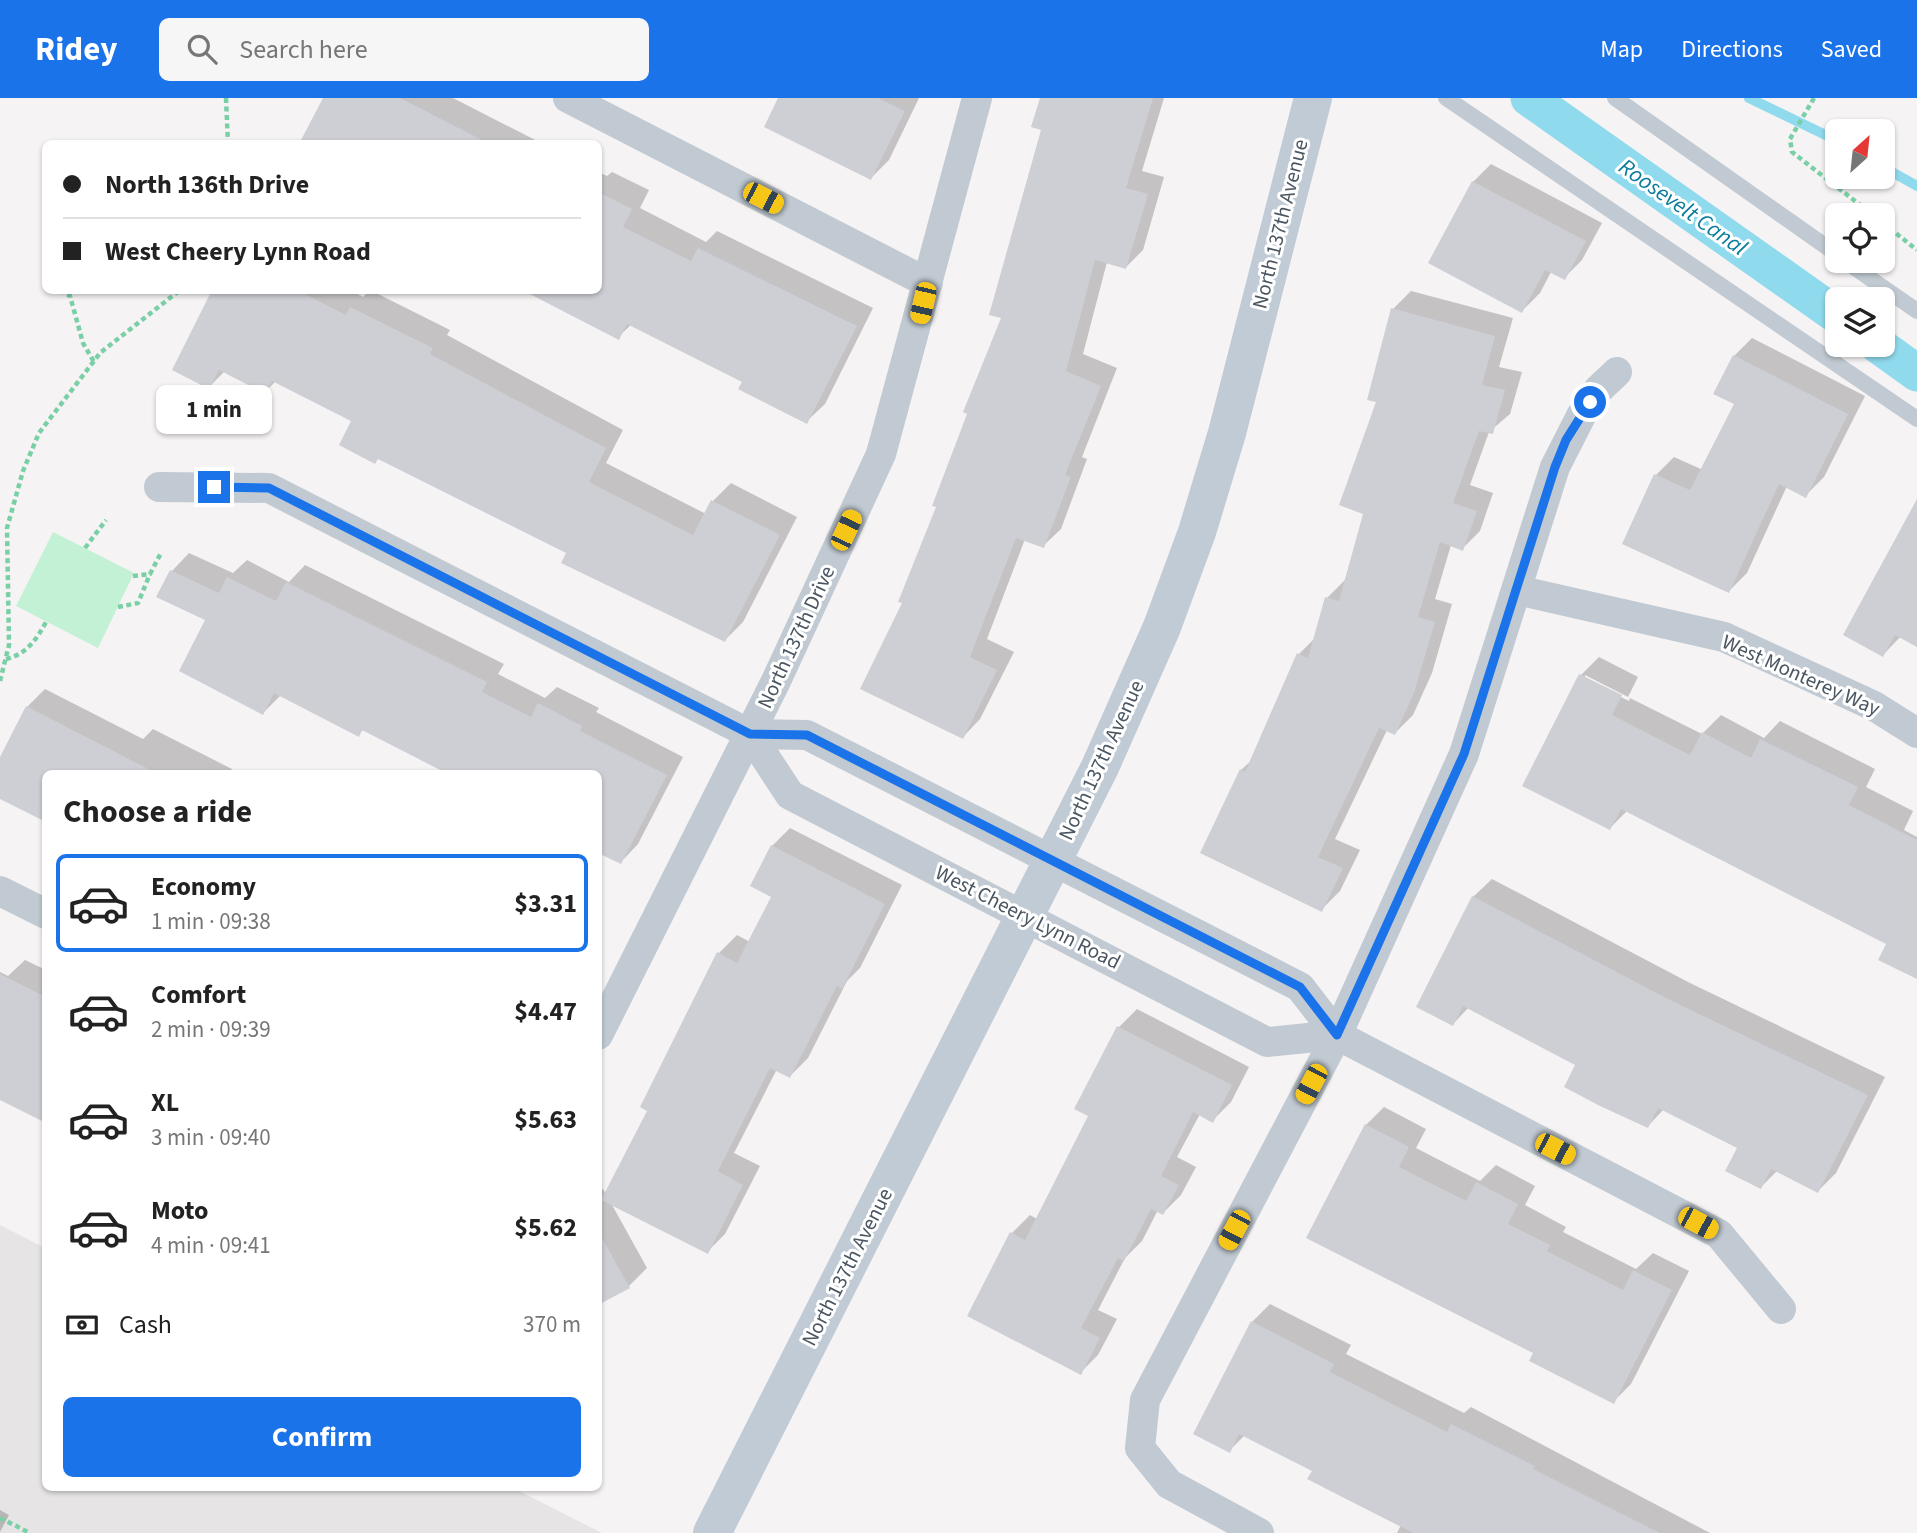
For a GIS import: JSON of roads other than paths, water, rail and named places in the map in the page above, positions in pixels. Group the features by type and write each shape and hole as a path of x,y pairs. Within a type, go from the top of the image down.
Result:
{"street":[{"path":"568,98 928,283"},
{"name":"North 137th Drive","path":"602,1027 750,734 881,454 978,98"},
{"name":"North 137th Avenue","path":"712,1533 1053,862 1100,767 1162,627 1197,532 1227,433 1313,98"},
{"path":"1259,1533 1169,1484 1140,1448 1145,1400 1337,1035 1464,754 1555,467 1566,440 1598,390 1617,372"},
{"name":"West Cheery Lynn Road","path":"159,487 269,488 750,734 807,735 1300,987 1337,1035 1719,1234 1781,1309"},
{"name":"West Monterey Way","path":"1517,590 1724,637 1874,706 1917,733"},
{"name":"West Cheery Lynn Road","path":"750,734 790,795 1267,1041 1337,1035"},
{"path":"0,891 42,912"}],"lane":[{"path":"1446,98 1917,419"},
{"path":"1615,98 1825,247"},
{"path":"1862,273 1917,311"}],"waterway":[{"name":"Roosevelt Canal","path":"1529,98 1825,307"},
{"path":"1749,98 1825,135"},
{"path":"1895,174 1917,186"},
{"name":"Roosevelt Canal","path":"1895,357 1917,373"}]}
